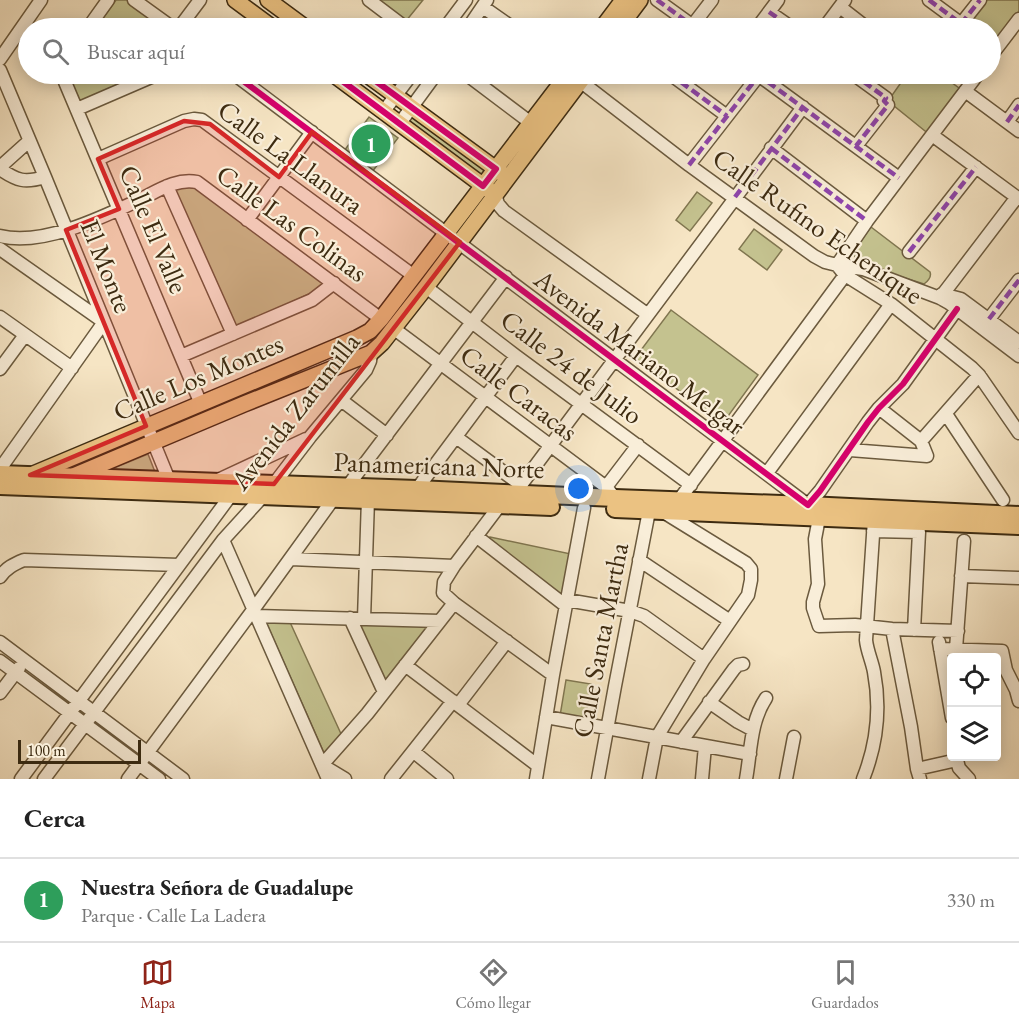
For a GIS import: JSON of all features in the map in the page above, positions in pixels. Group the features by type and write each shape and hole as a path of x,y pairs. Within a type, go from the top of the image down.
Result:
{"highway":[{"name":"Panamericana Norte","path":"0,474 347,487 520,489 610,493 679,500 1019,514"},
{"name":"Panamericana Norte","path":"0,486 819,518 873,525 1019,526"}],"main road":[{"path":"235,0 259,18"},
{"path":"268,0 292,18"},
{"path":"610,18 623,0"},
{"path":"626,18 640,0"},
{"path":"347,84 489,190"},
{"path":"380,84 502,173"},
{"name":"Avenida Zarumilla","path":"502,173 531,123 568,84"},
{"name":"Avenida Zarumilla","path":"370,353 382,343 387,323 414,276 447,233 489,190 569,84"},
{"name":"Avenida Zarumilla","path":"387,323 426,287 460,242 489,190"},
{"name":"Calle Los Montes","path":"30,475 387,323"},
{"path":"71,477 153,441 370,353"}],"street":[{"path":"28,18 41,0"},
{"path":"95,18 108,0"},
{"path":"134,0 159,18"},
{"path":"186,18 200,0"},
{"path":"369,0 393,18"},
{"path":"452,18 466,0"},
{"path":"657,0 682,18"},
{"path":"700,18 712,0"},
{"path":"765,18 778,0"},
{"path":"929,0 953,18"},
{"path":"969,18 980,0"},
{"path":"475,18 485,3 502,18"},
{"path":"832,18 843,4 857,18"},
{"path":"770,12 778,18"},
{"path":"1001,40 1019,19"},
{"path":"0,59 18,33"},
{"name":"El Monte","path":"0,70 169,480"},
{"name":"Calle El Valle","path":"65,84 201,404"},
{"path":"77,110 136,84"},
{"name":"Avenida Mariano Melgar","path":"247,84 808,505"},
{"path":"384,111 404,84"},
{"path":"400,123 429,84"},
{"path":"479,84 531,123"},
{"name":"Calle Rufino Echenique","path":"587,84 689,165 814,256 841,270 891,304 936,340 979,375 1019,433"},
{"path":"684,84 728,116"},
{"path":"689,165 751,84"},
{"path":"771,84 899,178"},
{"path":"856,146 888,105 884,101 886,98 868,84"},
{"path":"679,500 724,441 841,270 867,221 970,84"},
{"path":"965,91 1019,131"},
{"path":"1007,122 1019,105"},
{"path":"456,437 520,489 581,403 802,107"},
{"name":"Calle La Llanura","path":"98,159 184,121 202,120 414,276"},
{"path":"247,220 312,132"},
{"path":"932,135 1018,198 941,296"},
{"path":"29,141 0,168 11,177 21,180 29,181 45,177"},
{"path":"771,148 867,221"},
{"path":"909,252 976,167"},
{"name":"Calle Las Colinas","path":"0,236 8,238 42,237 119,209 167,186 185,181 197,182 387,323"},
{"path":"167,186 233,334"},
{"path":"489,190 504,211 647,315"},
{"path":"0,249 104,322 0,469"},
{"path":"841,270 863,269 920,290 961,299 1019,342"},
{"path":"347,487 506,277"},
{"path":"989,319 1019,280"},
{"path":"181,356 312,300 334,283"},
{"name":"Calle 24 de Julio","path":"426,287 691,485"},
{"path":"941,296 1019,356"},
{"path":"767,473 891,304"},
{"path":"808,505 879,408 903,384 957,309"},
{"path":"0,317 72,368"},
{"name":"Calle Caracas","path":"387,323 610,493"},
{"path":"0,369 25,335"},
{"name":"Avenida Zarumilla","path":"44,779 224,540 274,484 366,370 370,361 370,353"},
{"path":"417,489 516,356"},
{"path":"921,441 979,375"},
{"path":"341,400 387,435"},
{"path":"850,450 927,456 921,441 879,408"},
{"path":"946,414 1003,500"},
{"path":"214,482 310,437"},
{"path":"610,493 638,445"},
{"name":"Avenida Zarumilla","path":"21,779 231,495"},
{"path":"128,779 255,613 334,498"},
{"path":"364,619 368,499"},
{"path":"500,505 454,566 444,582 443,593 553,675"},
{"path":"537,774 584,508"},
{"path":"649,779 657,737 704,659 748,595 751,580 751,569 746,563 656,511"},
{"name":"Calle Santa Martha","path":"598,779 639,560 656,511"},
{"path":"819,518 815,539 818,584 813,602 819,626 958,631"},
{"path":"863,779 874,746 878,715 874,672 867,650 866,626 873,525 919,532 914,630"},
{"path":"476,536 567,603 630,611 644,616 704,659"},
{"path":"224,540 328,779"},
{"path":"956,650 964,542"},
{"path":"291,559 454,566"},
{"path":"0,577 4,571 24,560 179,565"},
{"path":"639,560 730,621"},
{"path":"961,576 1019,578"},
{"path":"322,765 384,692 454,603"},
{"path":"255,613 440,621"},
{"path":"350,618 384,692"},
{"path":"892,629 918,774 950,761"},
{"path":"937,630 949,707"},
{"path":"391,779 507,641"},
{"path":"0,642 183,779"},
{"path":"940,649 976,653"},
{"path":"989,653 1002,651 1006,670 1019,701"},
{"path":"0,693 25,660"},
{"path":"0,661 159,779"},
{"path":"681,742 734,669 743,664"},
{"path":"405,665 456,703 537,774 550,779"},
{"path":"746,779 753,730 760,707 766,698"},
{"path":"709,702 753,730"},
{"path":"546,717 750,754"},
{"path":"786,779 794,737"},
{"path":"702,779 705,746"},
{"path":"414,752 447,779"},
{"path":"958,761 959,768 966,776"},
{"path":"322,765 345,779"}],"highlighted area":[{"path":"184,121 210,124 279,177 312,132 460,242 274,484 30,475 146,426 66,230 119,209 98,159"}],"shaded area":[{"path":"116,0 128,0 152,18 103,18"},
{"path":"377,0 423,0 408,18 402,18"},
{"path":"980,0 1019,0 1019,19 1001,43 1001,18 966,18"},
{"path":"71,84 122,84 80,102"},
{"path":"900,84 954,84 963,91 930,135 888,101"},
{"path":"369,117 398,138 372,172 344,151"},
{"path":"412,118 484,169 484,174 482,176 410,124"},
{"path":"178,187 197,187 326,284 322,288 235,328 178,200 176,191"},
{"path":"697,192 712,203 690,231 676,220"},
{"path":"871,227 930,272 930,277 924,284 886,272 855,258 853,251"},
{"path":"754,229 782,250 767,270 739,249"},
{"path":"671,310 758,375 723,423 635,358"},
{"path":"148,454 155,472 109,470"},
{"path":"490,537 571,554 565,595 561,597 489,541"},
{"path":"289,620 342,736 324,753 266,622"},
{"path":"360,623 425,625 428,627 389,681 383,681 359,628"},
{"path":"566,680 591,684 585,721 560,716"}],"marked path":[{"path":"657,0 682,18"},
{"path":"929,0 953,18"},
{"path":"966,18 980,0"},
{"path":"769,12 778,18"},
{"path":"684,84 727,116"},
{"path":"689,165 752,84"},
{"path":"771,84 899,178"},
{"path":"856,146 888,105 884,101 886,98 867,84"},
{"path":"1007,122 1019,105"},
{"path":"735,197 803,107"},
{"path":"771,148 867,221"},
{"path":"909,252 976,167"},
{"path":"989,319 1019,280"}],"cycle path":[{"path":"247,84 808,505 868,422 903,384 957,309"},
{"path":"346,84 483,186 496,169 380,84"}],"place":[{"name":"Nuestra Señora de Guadalupe","path":"371,144"}]}
